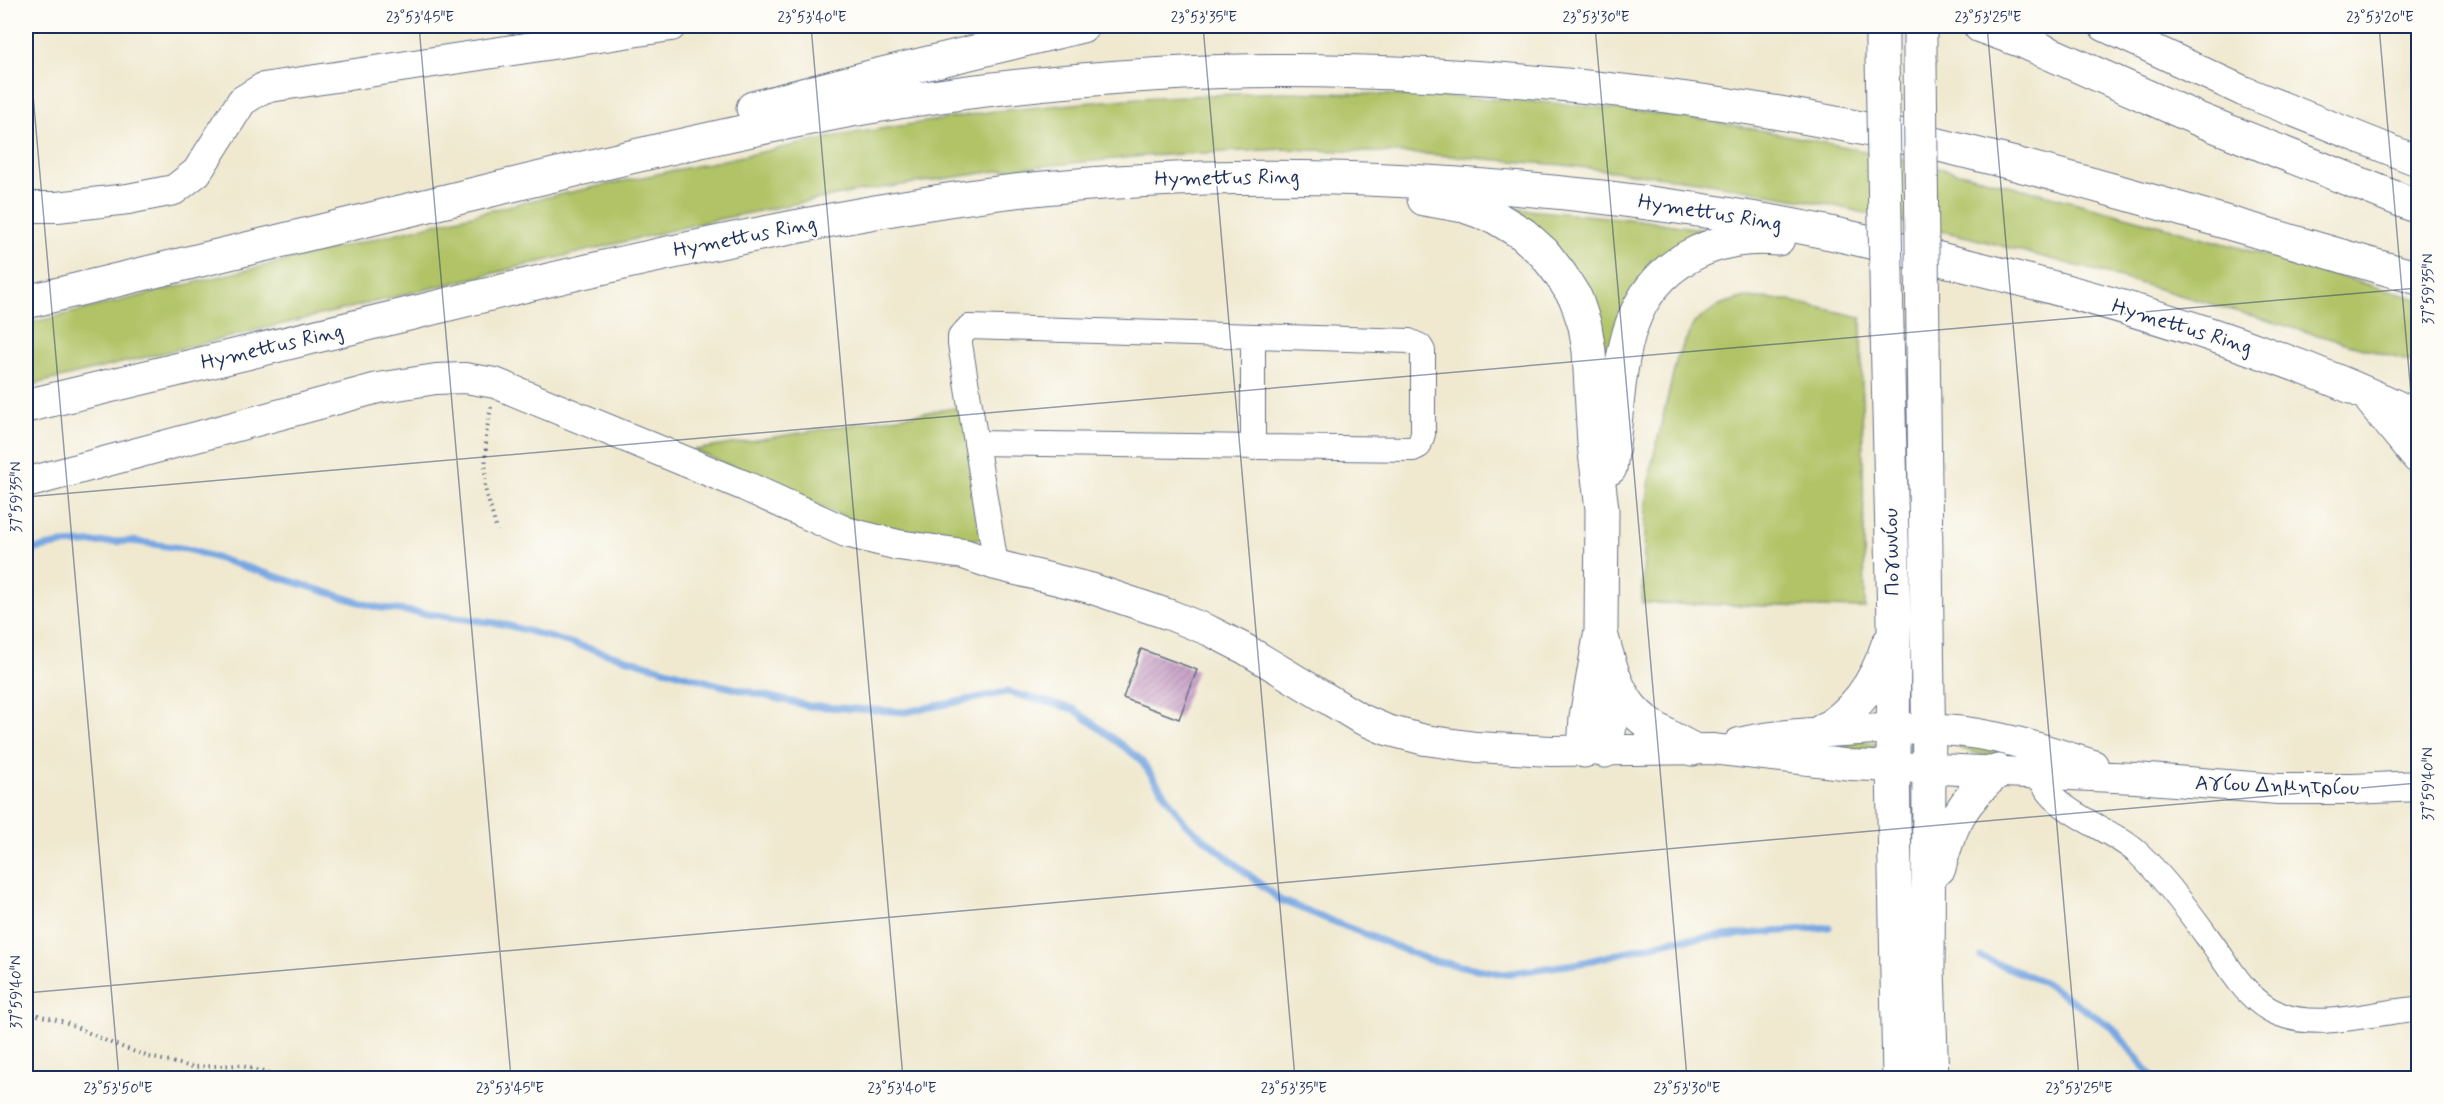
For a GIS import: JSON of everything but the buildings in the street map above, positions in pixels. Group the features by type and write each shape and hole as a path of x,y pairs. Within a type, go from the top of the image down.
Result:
{"main road":[{"path":"506,187 642,138 878,75 1082,26"},
{"name":"Πογωνίου","path":"1920,26 1932,1078"},
{"path":"1980,26 2022,41 2209,123 2418,207"},
{"name":"Πογωνίου","path":"1882,40 1894,622 1893,766 1899,1078"},
{"path":"26,302 793,121 982,90 1172,73 1267,70 1376,72 1594,87 1703,101 1832,123 1917,140 2023,166 2418,278"},
{"path":"1298,176 1360,194 1433,200 1464,207 1505,223 1523,234 1544,253 1562,275 1576,299 1585,326 1592,382 1594,444 1602,509 1601,632 1586,717 1595,751"},
{"name":"Hymettus Ring","path":"26,406 550,279 718,242 902,207 1022,190 1138,180 1298,176 1415,180 1556,192 1683,207 1840,235 2088,298 2268,354 2363,391 2418,417"},
{"path":"1602,509 1614,443 1625,353 1632,325 1641,304 1653,286 1670,268 1691,254 1738,238 1761,237 1890,247"},
{"path":"2363,391 2403,436 2418,457"},
{"path":"1820,732 1844,717 1864,696 1875,678 1894,622"},
{"path":"1601,632 1616,683 1632,710 1668,736 1702,749"},
{"path":"1595,751 1614,707 1610,666"},
{"path":"1929,917 1944,848 1951,827 1971,796 1998,771"}],"street":[{"path":"26,207 57,207 129,199 174,190 197,172 242,101 263,88 671,26"},
{"path":"2104,26 2243,91 2418,161"},
{"path":"976,443 1413,449 1422,440 1423,434 1424,357 1420,346 1409,341 969,327 960,337 960,344 976,443 996,565"},
{"path":"1253,336 1253,448"},
{"path":"26,483 378,388 436,378 465,378 495,383 745,486 846,532 898,545 964,554 996,565 1090,588 1194,624 1245,649 1359,718 1387,730 1412,737 1458,745 1520,750 1702,749 1833,763 2136,778"},
{"path":"1702,749 1756,738 1820,732 1928,729 2004,739 2136,778"},
{"path":"2039,773 2045,786 2056,800 2114,835 2147,862 2205,933 2239,982 2272,1011 2290,1018 2310,1020 2418,1009"},
{"name":"Αγίου Δημητρίου","path":"2136,778 2278,789 2418,786"}],"path":[{"path":"495,383 486,435 486,488 497,531"},
{"path":"26,1012 65,1022 149,1057 193,1067 239,1065 285,1078"}],"green space":[{"path":"1284,92 1496,99 1655,114 1798,137 1977,177 2154,224 2418,299 2418,364 2107,274 1972,238 1830,205 1698,181 1562,165 1425,154 1285,149 1143,156 1003,170 855,192 714,220 26,386 26,324 529,201 843,135 995,111 1139,98"},
{"path":"1503,208 1640,220 1721,232 1603,369"},
{"path":"1745,297 1786,300 1861,317 1865,608 1642,603 1646,509 1652,463 1677,358 1694,323 1719,305"},
{"path":"966,406 985,532 979,539 959,540 883,534 694,450"},
{"path":"1851,738 1885,746 1876,754 1808,746"},
{"path":"1958,744 2031,755 1982,755 1959,748"}],"waterway":[{"path":"26,551 60,544 132,541 187,549 375,607 503,624 720,685 809,706 905,712 1007,692 1074,709 1140,759 1185,823 1280,900 1429,960 1504,974 1581,963 1674,940 1829,927"},
{"path":"1981,957 2044,982 2113,1028 2153,1078"}]}
